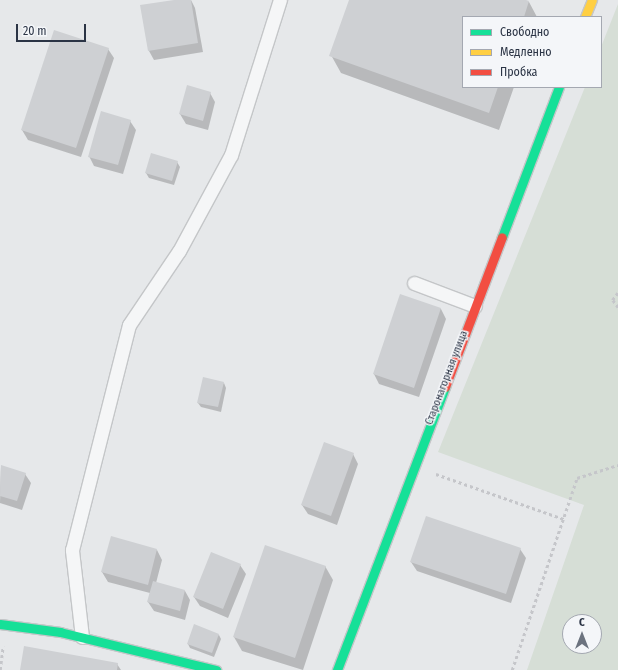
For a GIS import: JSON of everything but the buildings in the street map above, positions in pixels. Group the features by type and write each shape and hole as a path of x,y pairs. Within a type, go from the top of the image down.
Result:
{"main road":[{"path":"586,16 592,0"},
{"name":"Старонагорная улица","path":"337,670 559,88"},
{"path":"0,624 82,637 216,670"}],"lane":[{"path":"82,637 72,550 129,325 179,250 231,155 280,0"},
{"path":"414,283 475,306"}],"path":[{"path":"618,293 613,300 618,308"},
{"path":"512,670 577,478 618,465"},
{"path":"414,466 564,519"}],"shaded area":[{"path":"618,4 618,670 527,670 584,505 438,452 585,88 602,88 602,44"}],"traffic: fast":[{"path":"502,237 559,88"},
{"path":"337,670 445,387"},
{"path":"0,624 60,632 216,670"}],"traffic: slow":[{"path":"585,16 592,0"}],"traffic: jam":[{"path":"445,387 502,237"}]}
